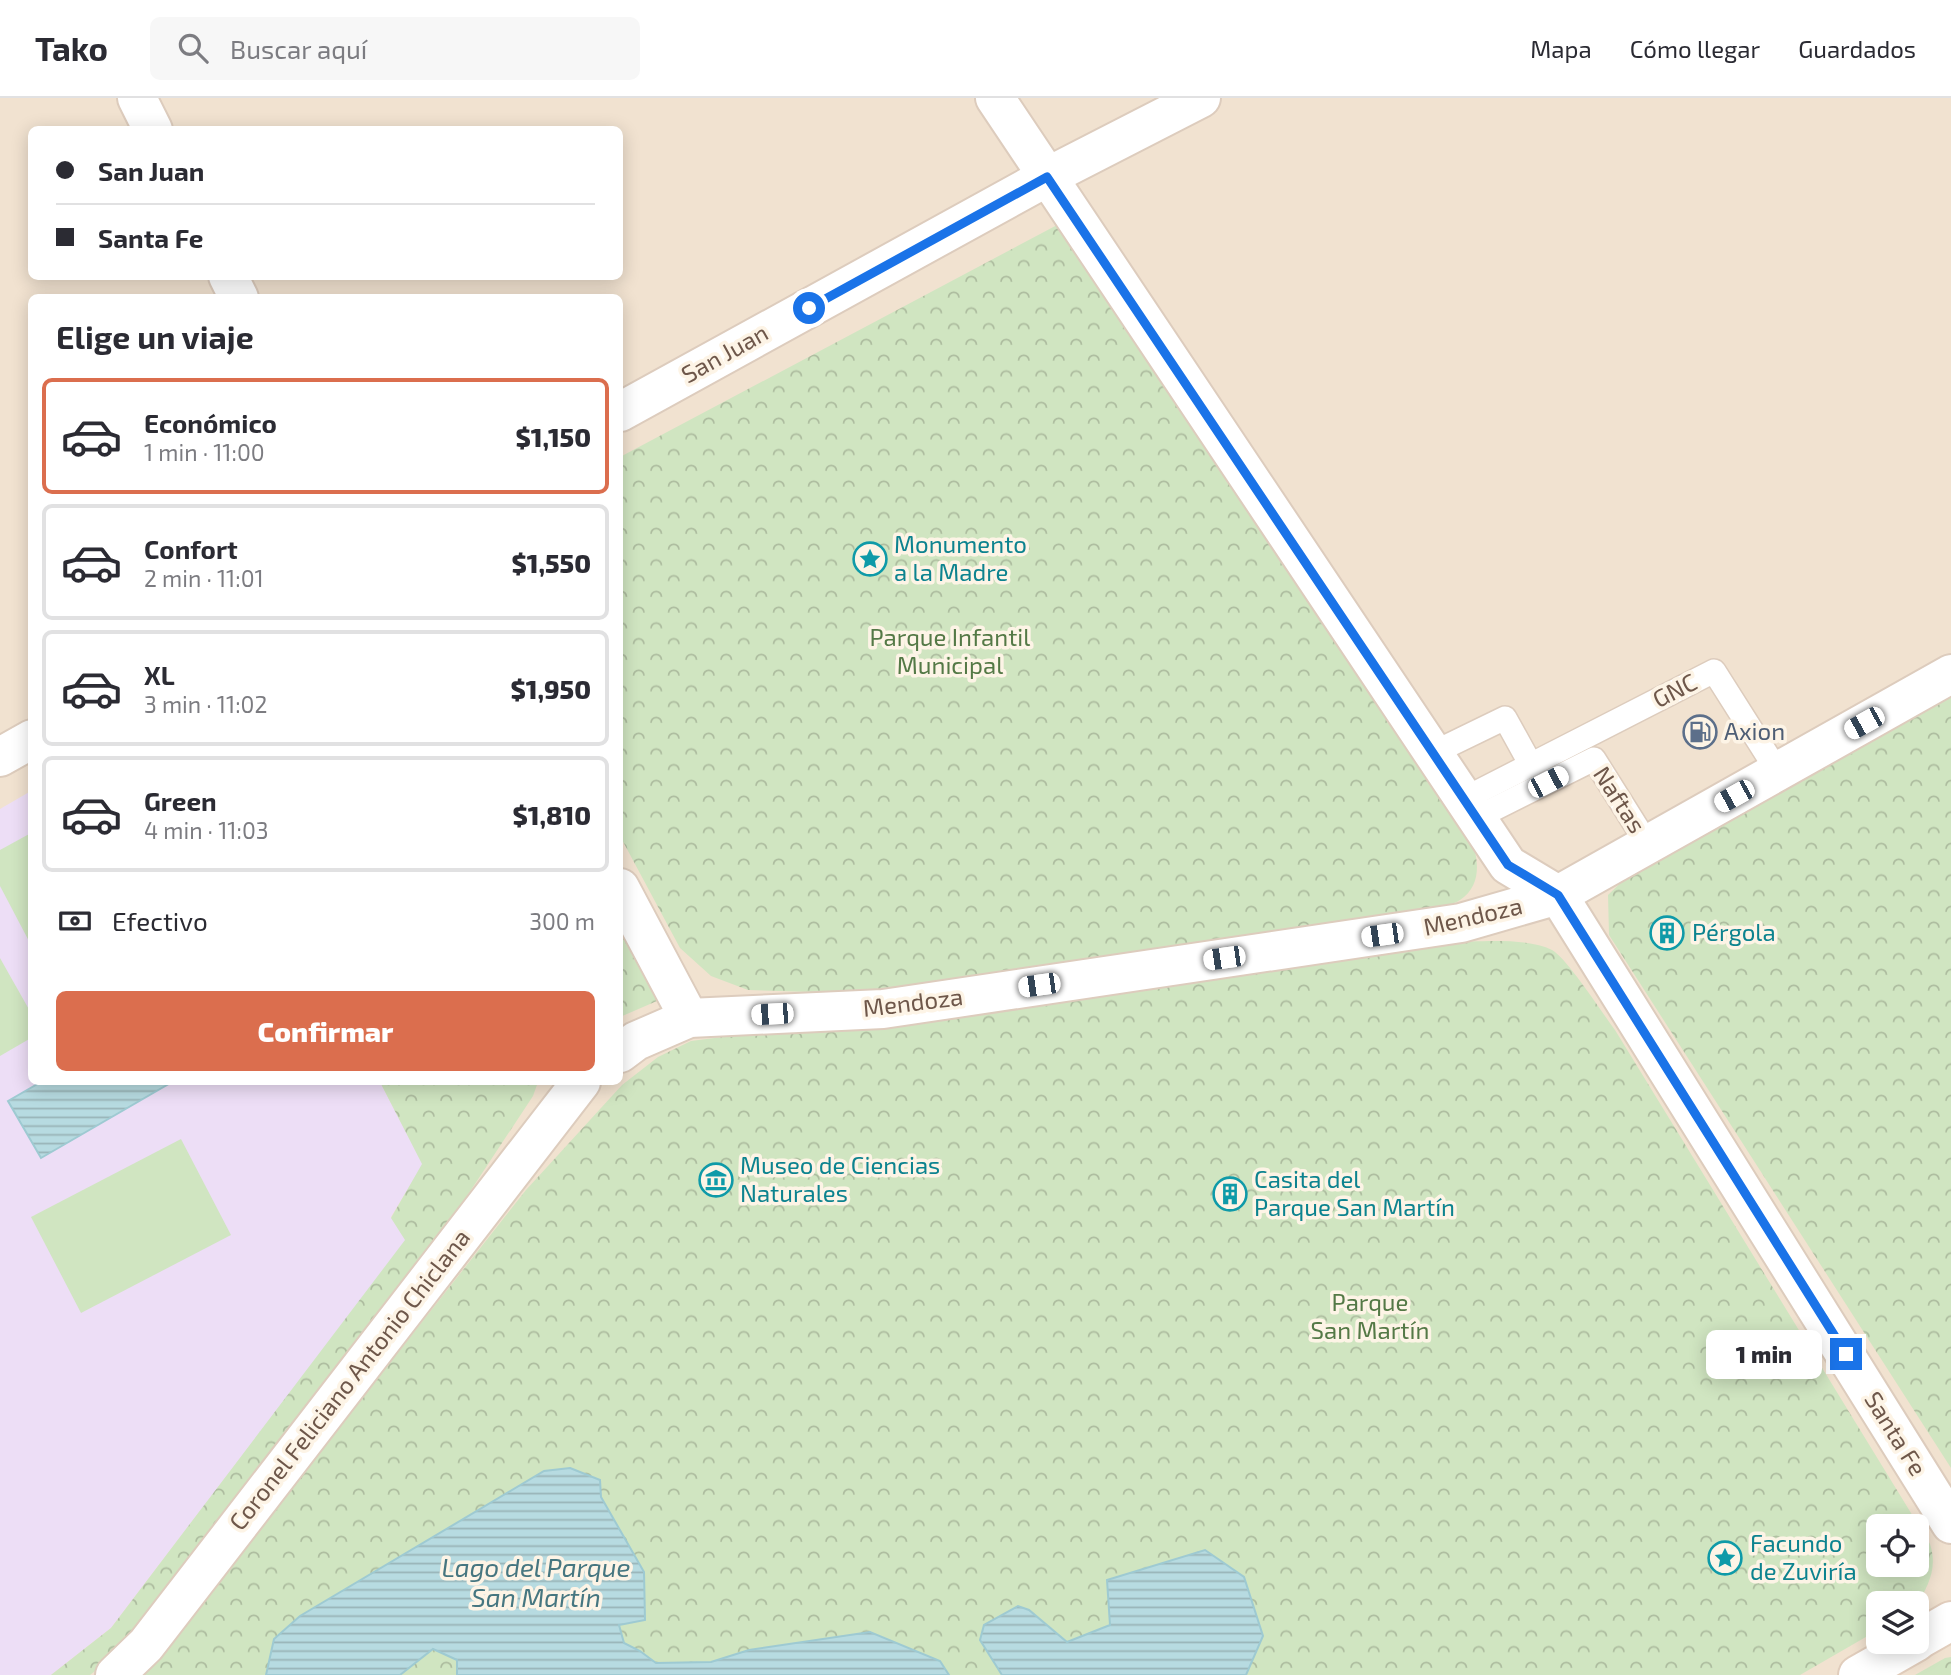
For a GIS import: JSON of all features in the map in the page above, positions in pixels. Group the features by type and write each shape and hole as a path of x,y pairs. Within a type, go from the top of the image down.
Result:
{"street":[{"path":"137,98 151,126"},
{"name":"Santa Fe","path":"995,98 1508,865 1558,895 1951,1524"},
{"name":"San Juan","path":"623,410 1047,177 1201,98"},
{"name":"Mendoza","path":"689,1018 883,1009 1461,923 1558,895 1951,674"},
{"path":"0,757 28,741"},
{"path":"623,894 689,1018 636,1041 623,1051"},
{"name":"Coronel Feliciano Antonio Chiclana","path":"116,1675 146,1645 579,1085"},
{"path":"1929,1634 1951,1621"},
{"path":"1858,1675 1894,1654"}],"lane":[{"name":"GNC","path":"1470,808 1531,765 1714,671 1777,772"},
{"path":"1433,753 1505,718 1531,765"},
{"name":"Naftas","path":"1470,808 1594,759 1648,845"}],"shaded area":[{"path":"0,98 1951,98 1951,1675 0,1675"},
{"path":"28,793 28,1085 382,1085 423,1164 391,1217 406,1240 111,1628 51,1675 0,1675 0,809"}],"green space":[{"name":"Parque Infantil Municipal","path":"1059,224 1471,839 1477,863 1472,887 1457,902 1433,909 876,994 748,990 711,976 680,948 623,842 623,455"},
{"path":"1951,694 1951,1468 1609,935 1608,895 1638,866"},
{"path":"28,835 28,939 0,886 0,850"},
{"path":"623,938 657,1001 623,1016"},
{"name":"Parque San Martín","path":"1450,942 1529,943 1552,950 1575,974 1615,1030 1912,1514 1866,1514 1866,1577 1929,1577 1929,1542 1933,1561 1928,1584 1924,1591 1866,1591 1866,1637 1800,1675 139,1675 168,1644 526,1190 622,1085 658,1057 691,1041 730,1036 902,1026"},
{"path":"0,958 28,1008 28,1040 0,1056"},
{"path":"382,1085 537,1085 533,1096 438,1240 118,1653 90,1675 51,1675 111,1628 405,1240 391,1218 422,1164"},
{"path":"181,1139 231,1235 81,1313 31,1217"},
{"path":"1951,1657 1951,1675 1915,1675 1945,1658"}],"water":[{"path":"36,1085 167,1085 41,1158 8,1101"},
{"name":"Lago del Parque San Martín","path":"570,1468 600,1480 601,1497 644,1572 645,1620 619,1625 624,1643 656,1663 711,1662 749,1650 870,1632 940,1661 949,1675 457,1675 457,1660 433,1649 400,1675 266,1675 274,1639 300,1616 544,1471"},
{"path":"1205,1550 1244,1577 1263,1636 1246,1675 1002,1675 980,1640 984,1625 1018,1606 1029,1610 1067,1642 1110,1625 1107,1580"}],"place":[{"name":"Monumento a la Madre","path":"870,559"},
{"name":"Axion","path":"1700,732"},
{"name":"Pérgola","path":"1667,933"},
{"name":"Museo de Ciencias Naturales","path":"716,1180"},
{"name":"Casita del Parque San Martín","path":"1230,1194"},
{"name":"Facundo de Zuviría","path":"1725,1558"}],"route":[{"path":"809,308 1047,177 1508,865 1558,895 1846,1354"}]}
